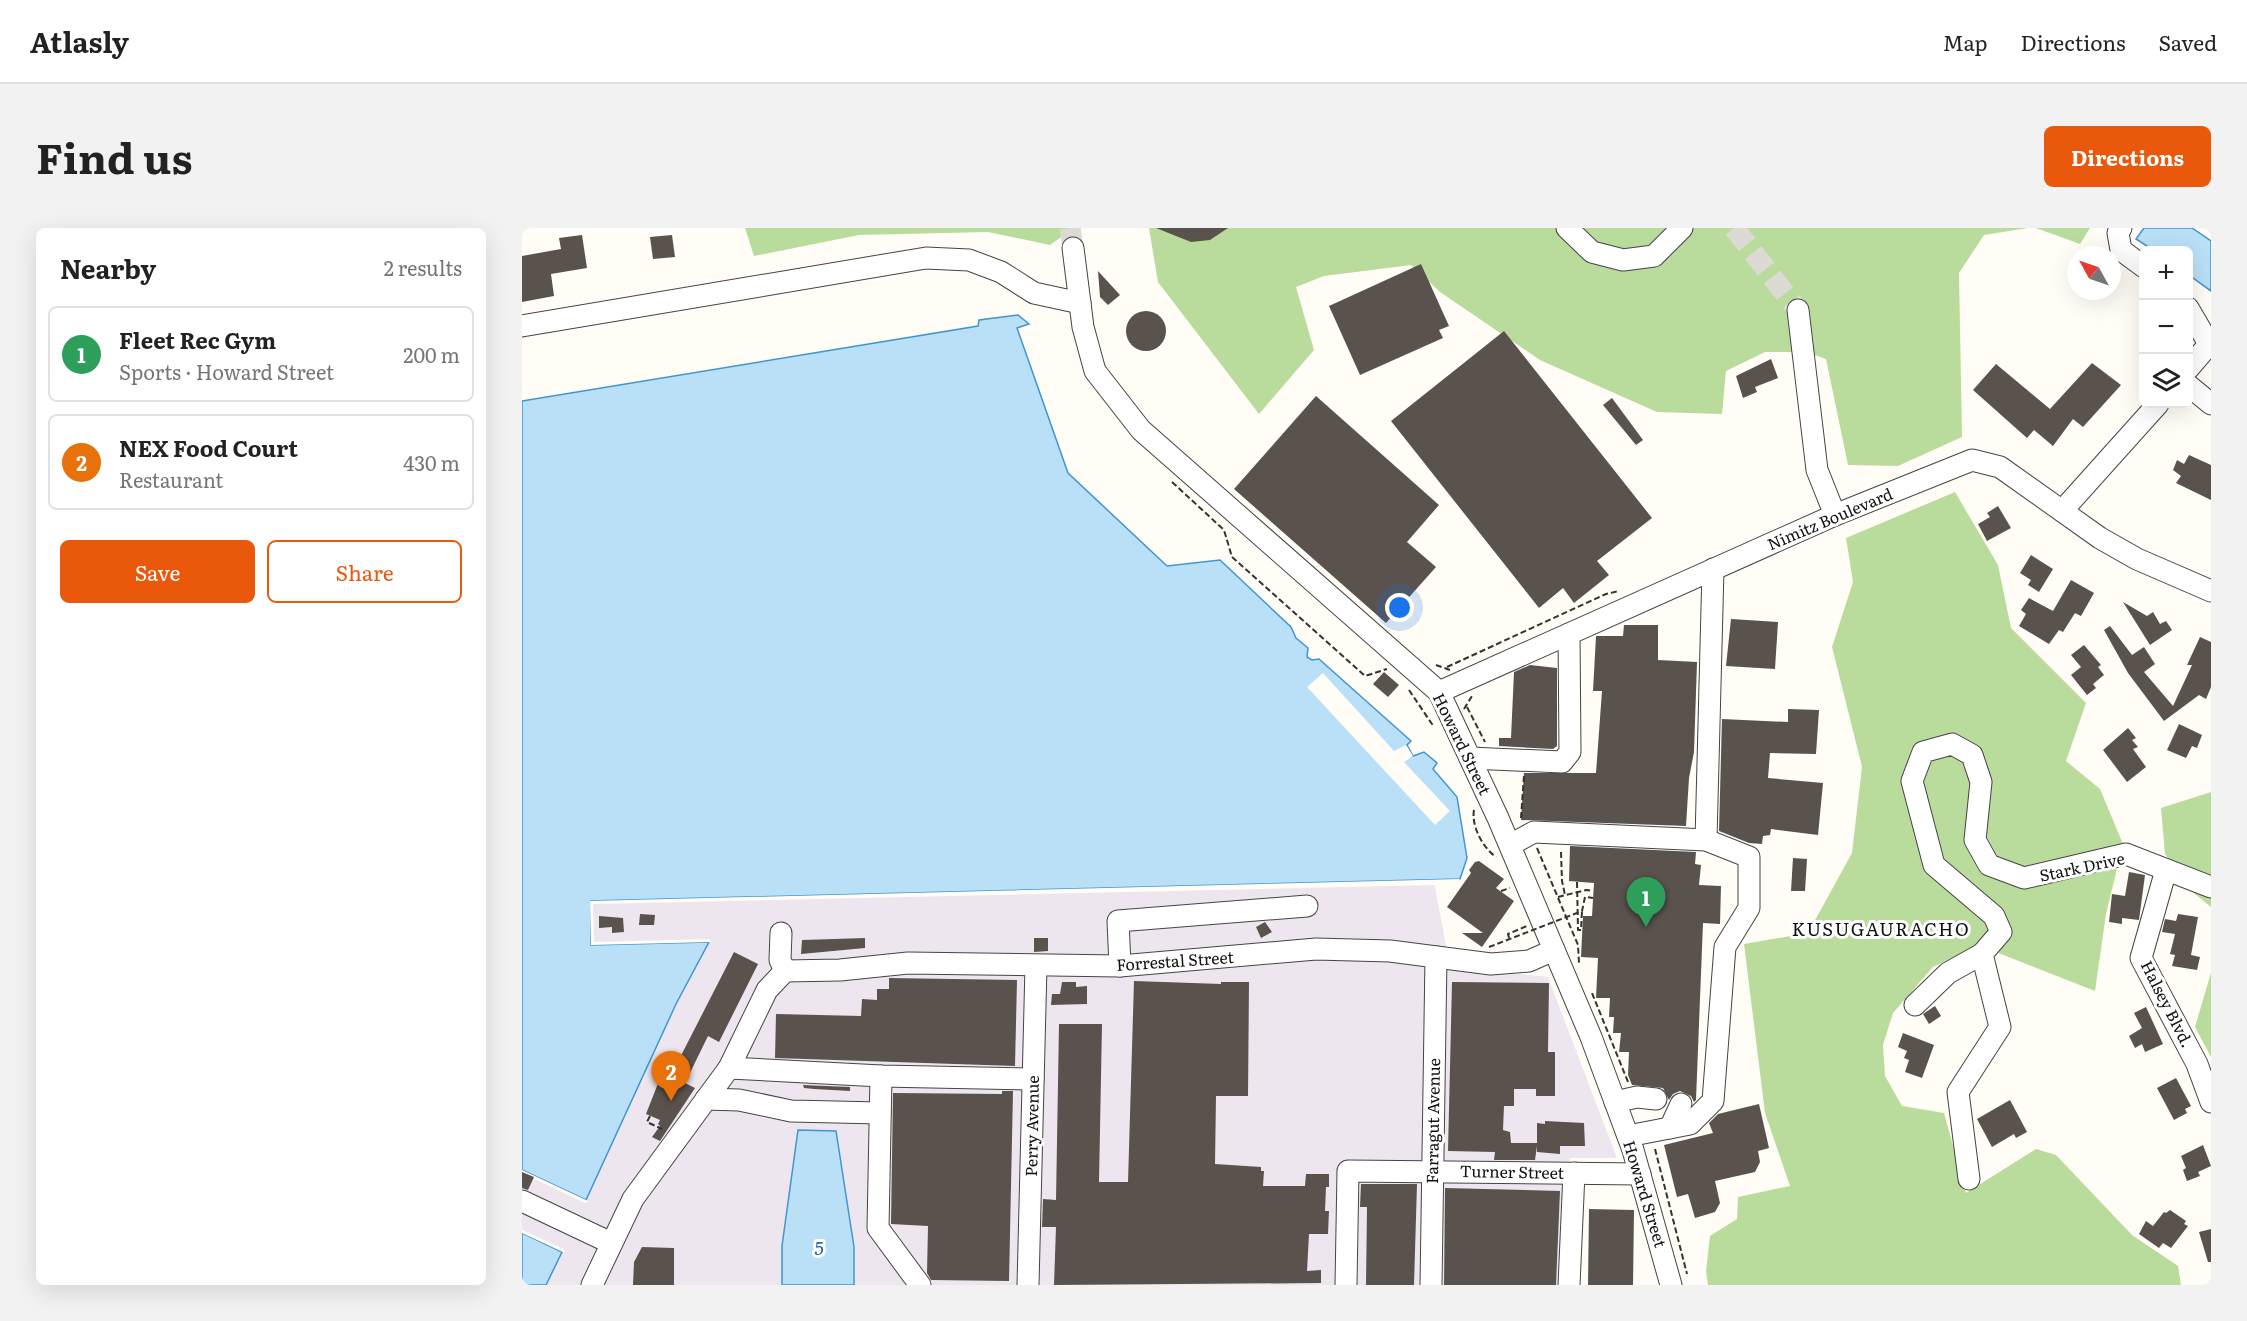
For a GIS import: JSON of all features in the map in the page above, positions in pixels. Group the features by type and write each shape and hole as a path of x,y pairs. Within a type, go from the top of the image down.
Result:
{"street":[{"path":"1567,228 1592,252 1623,260 1654,256 1682,228"},
{"path":"2121,228 2118,233 2121,250 2139,263"},
{"name":"Howard Street","path":"1073,248 1083,327 1095,371 1141,430 1439,692 1470,758 1504,851 1554,950 1615,1102 1640,1174 1671,1285"},
{"path":"522,326 927,258 969,260 1001,272 1034,293 1080,303"},
{"path":"1798,310 1817,470 1835,515"},
{"path":"2193,316 2210,343 2193,363"},
{"path":"2193,389 2211,404"},
{"path":"2062,511 2154,408"},
{"name":"Nimitz Boulevard","path":"1439,692 1835,515 1972,460 2000,467 2100,538 2137,559 2211,591"},
{"path":"1706,840 1713,569"},
{"path":"1470,758 1562,762 1570,752 1569,634"},
{"name":"Stark Drive","path":"1982,954 2001,933 1994,916 1934,865 1912,781 1923,752 1952,744 1972,755 1981,782 1975,840 1989,865 2024,878 2127,854 2211,887"},
{"path":"1504,851 1534,832 1706,840 1749,857 1749,908 1725,947 1713,1101 1690,1125 1628,1136"},
{"name":"Halsey Blvd.","path":"2166,870 2141,958 2197,1064 2211,1102"},
{"path":"1120,966 1118,921 1306,906"},
{"path":"592,1285 633,1199 729,1068 767,990 789,970 780,960 781,933"},
{"name":"Forrestal Street","path":"789,970 840,970 908,963 1120,966 1316,950 1404,948 1436,957 1491,964 1529,961 1554,950"},
{"path":"1915,1005 1948,972 1982,954 2000,1027 1958,1092 1970,1179"},
{"name":"Farragut Avenue","path":"1431,1285 1436,957"},
{"name":"Perry Avenue","path":"1028,1285 1036,966"},
{"path":"729,1068 881,1076 1033,1079"},
{"path":"881,1076 878,1228 920,1285"},
{"path":"1615,1102 1637,1097 1656,1099"},
{"path":"706,1099 739,1100 791,1111 880,1113"},
{"path":"1671,1128 1681,1104"},
{"name":"Turner Street","path":"1346,1285 1348,1170 1640,1174"},
{"path":"1569,1285 1574,1173"},
{"path":"522,1201 611,1243"}],"path":[{"path":"1459,712 1467,707 1485,743"},
{"path":"1434,727 1443,722"},
{"path":"1475,808 1473,818 1486,850 1504,851"},
{"path":"1536,846 1541,842"},
{"path":"1561,849 1565,895"},
{"path":"1577,882 1575,892 1578,930 1581,930 1585,897 1593,898"},
{"path":"1501,891 1513,887"},
{"path":"1558,897 1575,892 1593,891"},
{"path":"1497,948 1489,947 1582,911"},
{"path":"1523,916 1529,933"},
{"path":"1569,923 1578,920"},
{"path":"1509,938 1508,934 1527,926"},
{"path":"650,1116 647,1122 663,1130"}],"shaded area":[{"path":"1434,882 1450,966 1548,977 1617,1158 1570,1158 1563,1285 546,1285 562,1252 522,1233 522,1170 586,1200 676,1004 709,942 591,945 590,901"}],"green space":[{"path":"745,228 1074,228 1050,245 988,232 859,235 754,256"},
{"path":"1149,228 2028,228 1984,235 1959,273 1962,437 1898,466 1848,465 1826,359 1806,352 1765,352 1726,371 1722,414 1657,412 1540,360 1440,292 1411,265 1324,276 1296,287 1314,350 1259,414 1158,282"},
{"path":"2036,228 2090,228 2080,244"},
{"path":"1955,492 1998,565 2011,628 2086,703 2066,761 2100,789 2123,844 2106,914 2095,991 1978,945 1933,967 1893,1013 1883,1045 1885,1076 1902,1106 1944,1113 1966,1193 2036,1149 2056,1155 2132,1235 2178,1266 2181,1285 1708,1285 1706,1271 1710,1236 1737,1219 1738,1197 1790,1186 1765,1113 1744,944 1808,933 1852,853 1862,767 1832,647 1853,582 1846,538"},
{"path":"2211,792 2211,907 2190,890 2165,854 2161,808"},
{"path":"2211,973 2211,1057 2195,1027"}],"water":[{"path":"2144,228 2192,228 2211,241 2211,291 2193,278 2193,246 2147,246 2136,239"},
{"path":"1018,315 1029,324 1017,328 1068,473 1167,566 1220,560 1291,627 1296,638 1308,648 1307,657 1312,660 1319,659 1411,741 1407,745 1413,756 1424,752 1437,763 1433,769 1457,797 1467,858 1460,879 591,901 591,945 709,942 676,1004 586,1200 522,1170 522,401 978,326 979,320"},
{"name":"5","path":"798,1130 836,1131 854,1247 854,1285 782,1285 782,1246"},
{"path":"522,1233 562,1252 546,1285 522,1285"}],"pier":[{"path":"1323,673 1394,751 1406,745 1413,756 1404,762 1450,811 1435,825 1307,687"},
{"path":"1460,879 1458,882 1434,885 593,904 594,942 709,939 712,942 591,945 590,901"},
{"path":"522,1170 589,1202 585,1203 522,1173"},
{"path":"522,1230 564,1249 565,1253 522,1233"}],"building":[{"path":"1156,228 1228,228 1210,240 1191,242"},
{"path":"582,235 587,268 551,274 554,296 522,302 522,256 561,249 559,238"},
{"path":"672,235 675,257 653,259 650,237"},
{"path":"1421,264 1449,326 1439,330 1443,338 1360,375 1329,306"},
{"path":"1098,271 1120,295 1108,305 1100,297"},
{"path":"1146,311 1160,317 1166,331 1160,345 1146,351 1132,345 1126,331 1132,317"},
{"path":"1504,331 1652,518 1597,561 1609,575 1574,603 1563,588 1539,608 1391,421"},
{"path":"1771,359 1778,378 1755,387 1757,392 1743,398 1736,376"},
{"path":"2092,363 2121,385 2083,427 2073,419 2053,446 2034,430 2027,438 1973,390 1996,364 2050,409"},
{"path":"1316,396 1439,505 1407,542 1436,567 1386,623 1234,489"},
{"path":"1612,398 1643,440 1636,445 1603,405"},
{"path":"2189,455 2211,465 2211,500 2176,483 2181,476 2173,470 2177,460 2184,464"},
{"path":"1998,506 2011,528 1987,541 1978,524 1990,517 1987,513"},
{"path":"2031,555 2053,569 2039,592 2028,585 2031,580 2020,573"},
{"path":"2071,580 2094,593 2081,616 2075,613 2063,632 2059,630 2049,644 2019,626 2026,614 2021,610 2029,598 2053,611"},
{"path":"2123,602 2147,616 2153,612 2160,624 2166,621 2172,630 2150,645"},
{"path":"1731,619 1778,622 1775,669 1726,666"},
{"path":"1624,625 1658,625 1658,660 1697,662 1694,752 1689,778 1686,826 1521,820 1524,773 1596,773 1602,691 1593,691 1596,636 1623,636"},
{"path":"2110,626 2132,655 2144,647 2155,664 2144,672 2173,706 2192,665 2187,665 2200,637 2211,642 2211,687 2206,699 2199,695 2164,721 2128,673 2104,630"},
{"path":"2084,645 2101,665 2098,667 2104,675 2093,684 2096,688 2087,695 2071,675 2081,667 2071,655"},
{"path":"1530,665 1557,668 1557,746 1553,749 1499,746 1499,738 1511,738 1514,672"},
{"path":"1384,672 1399,685 1388,697 1373,684"},
{"path":"1788,709 1819,710 1816,754 1770,753 1768,778 1823,783 1818,835 1771,829 1770,835 1763,836 1762,844 1749,843 1719,831 1722,719 1788,722"},
{"path":"2179,724 2202,735 2197,748 2192,746 2186,758 2167,750"},
{"path":"2128,728 2136,738 2132,740 2138,747 2133,749 2146,767 2127,782 2103,750"},
{"path":"1570,846 1696,852 1695,864 1701,865 1699,885 1721,886 1720,924 1703,923 1696,1100 1694,1102 1691,1096 1680,1091 1673,1094 1669,1100 1663,1088 1632,1085 1628,1075 1629,1052 1619,1052 1621,1033 1613,1033 1614,1017 1609,1017 1610,998 1596,998 1598,958 1581,957 1583,916 1592,916 1594,883 1569,881"},
{"path":"1793,858 1807,859 1805,891 1791,891"},
{"path":"1479,861 1504,879 1496,888 1514,901 1482,947 1462,933 1483,933 1447,907 1471,873 1469,870 1475,862"},
{"path":"2129,872 2145,875 2139,920 2122,918 2122,924 2109,922 2112,894 2125,896"},
{"path":"640,914 655,915 654,925 639,925"},
{"path":"2178,914 2198,917 2191,955 2200,957 2197,970 2172,966 2175,955 2170,954 2175,934 2162,932 2165,919 2176,921"},
{"path":"599,916 623,918 624,932 612,933 612,927 599,928"},
{"path":"1265,922 1272,932 1261,938 1256,927"},
{"path":"865,938 865,948 801,954 802,940"},
{"path":"1034,938 1048,938 1048,951 1034,952"},
{"path":"734,952 758,964 719,1042 708,1036 685,1083 695,1088 660,1141 652,1137 660,1126 658,1124 660,1120 646,1114 657,1086 663,1075 669,1079"},
{"path":"889,978 1017,980 1015,1066 775,1058 776,1014 861,1016 862,999 877,1000 877,989 889,989"},
{"path":"1134,981 1221,984 1221,982 1249,982 1248,1096 1216,1096 1215,1164 1261,1167 1261,1171 1264,1171 1263,1186 1305,1186 1306,1174 1329,1174 1325,1211 1329,1211 1328,1234 1309,1234 1307,1271 1321,1270 1321,1283 1054,1285 1056,1227 1042,1227 1043,1199 1056,1200 1059,1024 1102,1024 1099,1182 1128,1182"},
{"path":"1062,982 1076,982 1076,987 1087,986 1087,1004 1051,1005 1052,994 1060,994"},
{"path":"1452,982 1549,983 1548,1052 1555,1052 1555,1096 1536,1096 1536,1089 1514,1089 1514,1106 1504,1106 1503,1130 1510,1132 1511,1143 1537,1143 1537,1123 1545,1124 1545,1121 1584,1123 1585,1146 1560,1146 1560,1154 1537,1152 1537,1146 1535,1160 1494,1160 1495,1152 1448,1151"},
{"path":"1935,1006 1941,1016 1929,1024 1923,1014"},
{"path":"2146,1007 2163,1044 2145,1052 2142,1044 2135,1048 2129,1036 2142,1028 2134,1013"},
{"path":"1903,1033 1934,1045 1922,1078 1905,1072 1909,1060 1904,1058 1907,1051 1898,1047"},
{"path":"2176,1078 2191,1106 2185,1109 2187,1113 2174,1120 2157,1088"},
{"path":"803,1085 850,1087 850,1091 804,1088"},
{"path":"1002,1091 1013,1091 1009,1281 931,1280 927,1273 928,1226 891,1224 893,1093 1002,1094"},
{"path":"2010,1100 2027,1132 2016,1138 2014,1134 1992,1147 1977,1119"},
{"path":"1759,1104 1769,1148 1758,1151 1760,1162 1755,1172 1715,1181 1720,1203 1715,1212 1695,1218 1688,1194 1677,1197 1664,1145 1713,1133 1709,1123 1718,1114"},
{"path":"2203,1145 2211,1166 2198,1172 2200,1176 2187,1181 2183,1170 2186,1168 2181,1156"},
{"path":"522,1172 534,1177 528,1190 522,1188"},
{"path":"1361,1184 1417,1184 1414,1285 1366,1285 1367,1207 1360,1207"},
{"path":"1445,1188 1560,1191 1556,1285 1444,1285"},
{"path":"1589,1209 1634,1210 1633,1285 1588,1285"},
{"path":"2170,1210 2186,1221 2184,1224 2188,1226 2171,1248 2163,1243 2159,1248 2139,1234 2146,1221 2153,1226 2164,1212"},
{"path":"2211,1229 2211,1262 2208,1262 2199,1232"},
{"path":"642,1247 674,1248 674,1285 633,1285 634,1262"}],"tunnel":[{"path":"1070,228 1073,248"},
{"path":"1734,228 1798,310"}],"place":[{"name":"Fleet Rec Gym","path":"1646,927"},
{"name":"NEX Food Court","path":"671,1101"}],"district":[{"name":"KUSUGAURACHO","path":"1881,930"}]}
